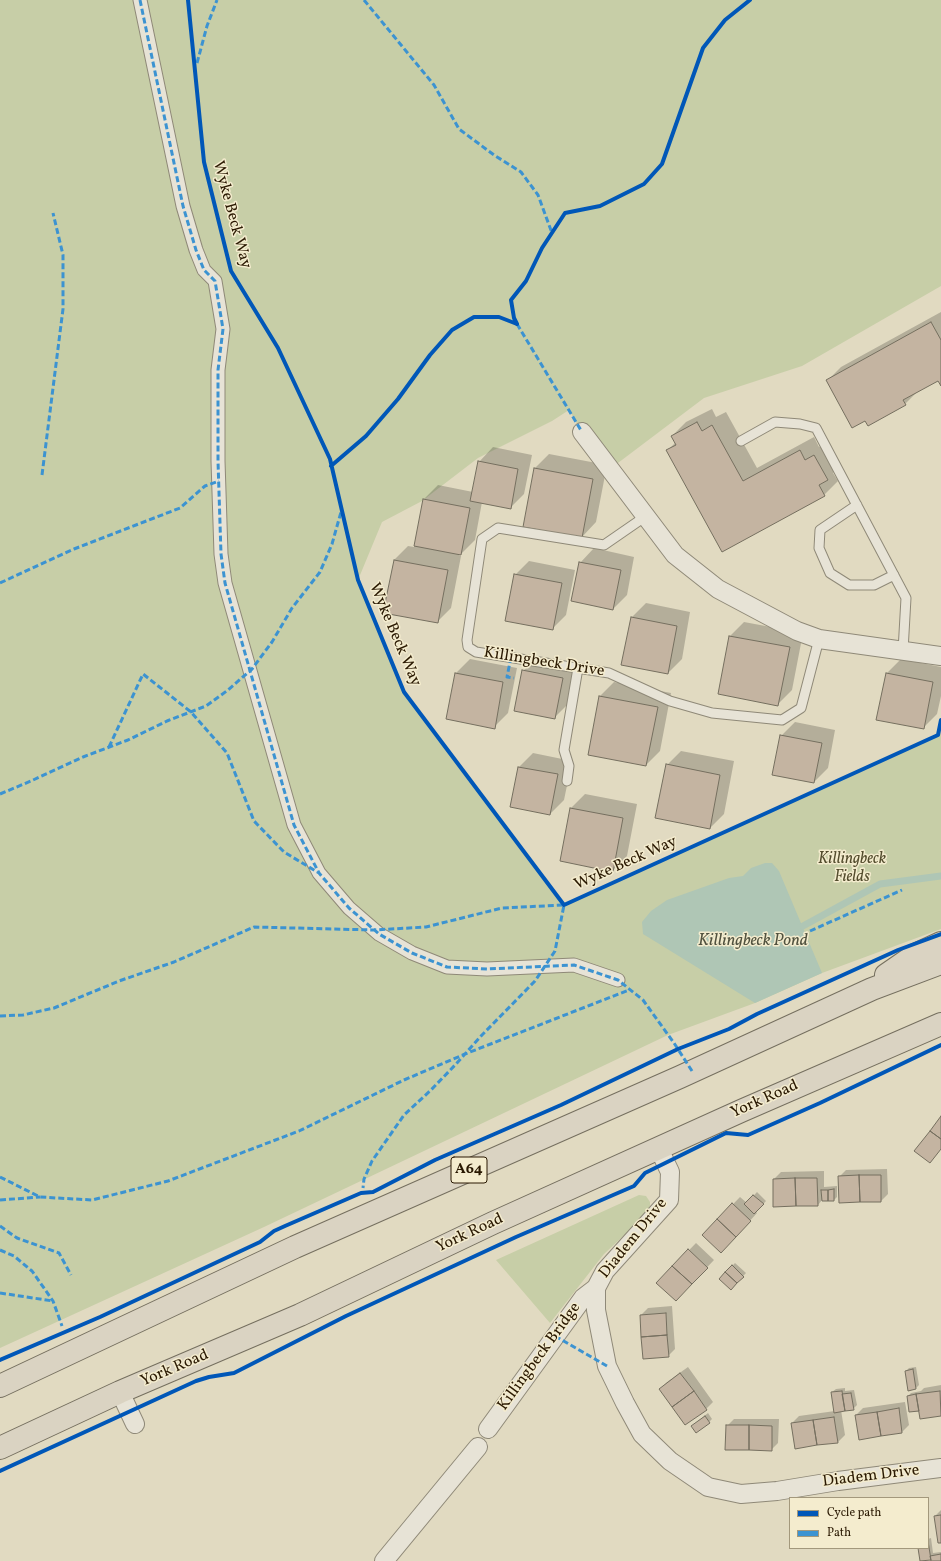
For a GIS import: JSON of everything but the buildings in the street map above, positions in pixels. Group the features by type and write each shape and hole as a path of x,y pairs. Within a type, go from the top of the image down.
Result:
{"highway":[{"path":"846,1001 915,955 941,943"},
{"name":"A64","path":"0,1386 294,1247 680,1077 872,989 941,963"},
{"name":"York Road","path":"0,1448 120,1392 300,1315 493,1223 748,1107 941,1024"}],"street":[{"path":"140,0 183,206 196,250 204,270 215,281 223,329 218,370 218,453 221,554 225,583 294,825 319,873 349,908 379,934 412,953 447,967 487,969 574,965 618,980"},
{"path":"582,432 675,555 718,589 797,631 819,640 941,656"},
{"name":"Diadem Drive","path":"658,1149 670,1172 669,1200 605,1271 596,1288 596,1310 607,1366 642,1434 670,1461 708,1487 741,1494 770,1492 838,1481 941,1468"},
{"name":"Killingbeck Bridge","path":"488,1429 583,1298 596,1288"},
{"path":"120,1392 135,1424"},
{"path":"384,1561 478,1447"}],"lane":[{"path":"741,441 775,422 800,424 816,428 906,598 903,652"},
{"path":"857,504 820,530 819,548 830,573 849,585 874,584 894,575"},
{"name":"Killingbeck Drive","path":"646,516 604,545 498,528 482,539 467,640 468,646 476,652 609,673 670,701 712,713 782,720 801,708 819,640"},
{"path":"567,781 569,766 564,750 578,668"}],"green space":[{"name":"Killingbeck Fields","path":"0,0 941,0 941,286 802,366 704,398 610,469 582,432 569,410 552,421 478,458 422,501 382,522 358,580 404,692 564,905 938,735 941,720 941,929 822,973 755,1003 668,1035 264,1227 0,1348"},
{"path":"639,1195 646,1196 650,1202 648,1213 604,1254 550,1323 496,1260"}],"water":[{"name":"Killingbeck Pond","path":"765,863 772,863 779,871 822,973 755,1003 643,934 642,922 651,911 667,900 729,878 743,876 751,868"}],"waterway":[{"path":"803,926 880,884 941,876"}],"marked path":[{"path":"140,0 183,206 196,250 204,270 215,281 223,329 218,370 218,461 221,554 225,583 294,825 319,873 349,908 379,934 412,953 447,967 487,969 574,965 618,980 643,1000 692,1071"},
{"path":"197,63 207,26 217,0"},
{"path":"364,0 434,85 459,129 494,155 521,172 538,195 552,233"},
{"path":"42,475 63,309 63,255 53,213"},
{"path":"517,324 582,432"},
{"path":"0,583 74,549 180,508 205,486 219,481"},
{"path":"0,794 83,757 128,740 167,721 206,706 228,690 252,669 272,642 292,608 320,572 332,544 341,512"},
{"path":"511,657 507,677 514,678"},
{"path":"109,747 143,674 191,712 227,753 254,821 284,852 319,873"},
{"path":"810,931 902,890"},
{"path":"0,1016 23,1015 54,1008 119,981 174,962 254,927 374,930 426,927 502,908 564,905 555,951 535,981 431,1090 404,1115 372,1161 364,1179 363,1188"},
{"path":"0,1177 40,1197 92,1200 168,1181 299,1131 404,1080 465,1054 629,990"},
{"path":"0,1200 40,1197"},
{"path":"0,1226 17,1238 59,1253 71,1275"},
{"path":"0,1250 14,1256 32,1271 53,1301 62,1326"},
{"path":"0,1293 53,1301"},
{"path":"555,1336 607,1366"}],"cycle path":[{"name":"Wyke Beck Way","path":"188,0 204,162 231,271 278,348 330,459 358,580 404,692 564,905 938,735 941,720"},
{"path":"517,324 514,318 511,300 526,281 542,248 565,213 600,206 644,184 662,164 703,48 725,20 750,0"},
{"path":"331,466 366,436 398,399 430,355 452,330 474,317 499,317 517,324"},
{"path":"0,1360 100,1317 260,1242 274,1231 285,1226 361,1193 373,1192 435,1160 561,1105 678,1049 729,1029 757,1014 898,950 941,934"},
{"path":"0,1471 196,1381 209,1377 234,1373 346,1316 516,1237 634,1186 645,1173 726,1133 748,1135 820,1103 941,1045"}]}
